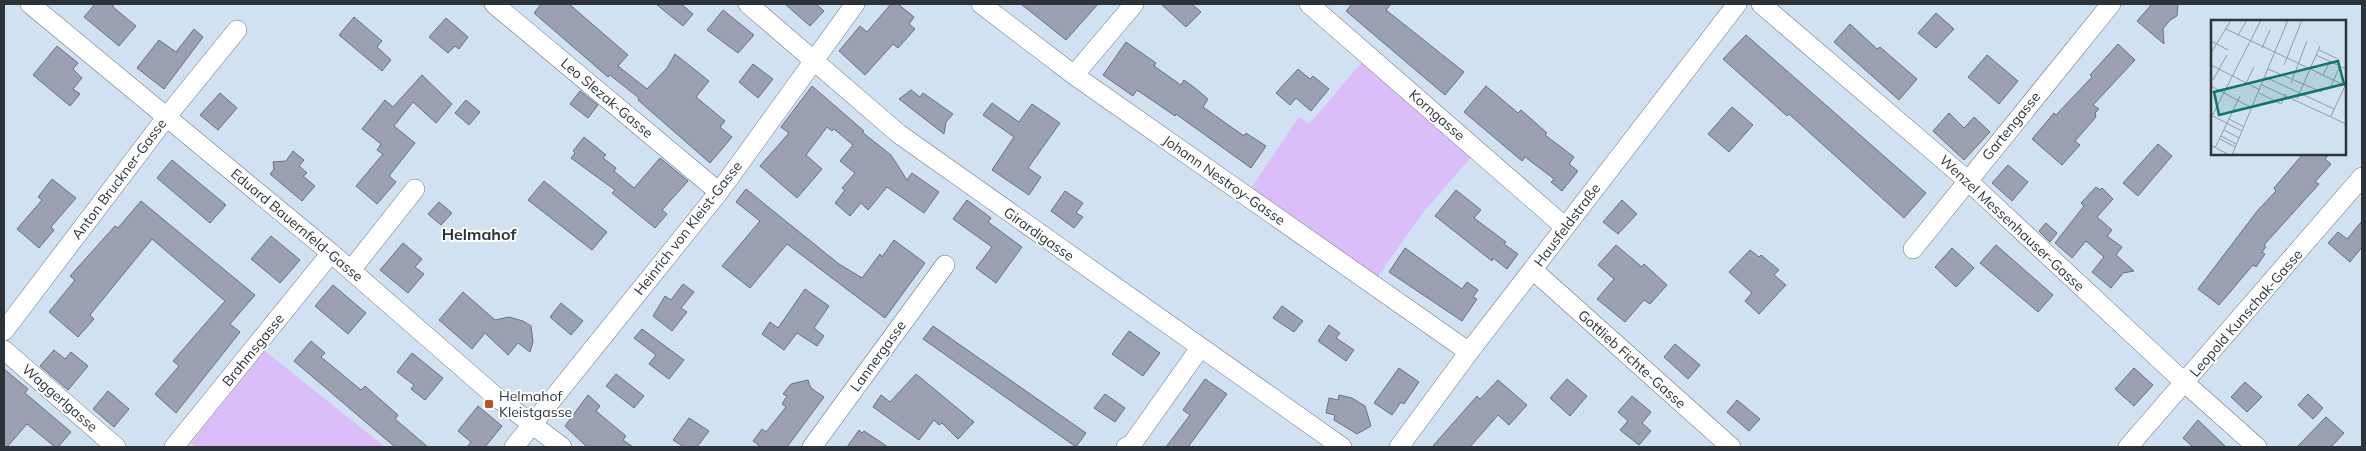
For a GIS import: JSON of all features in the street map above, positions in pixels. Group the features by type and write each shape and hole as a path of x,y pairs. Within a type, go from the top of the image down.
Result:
{"street":[{"name":"Eduard Bauernfeld-Gasse","path":"30,4 168,115 351,270 495,396 562,447"},
{"name":"Leo Slezak-Gasse","path":"494,4 719,192"},
{"name":"Girardigasse","path":"748,4 899,134 1342,447"},
{"name":"Heinrich von Kleist-Gasse","path":"514,447 719,192 855,4"},
{"name":"Johann Nestroy-Gasse","path":"981,4 1074,75 1469,352"},
{"path":"1074,75 1134,4"},
{"name":"Korngasse","path":"1308,4 1566,227"},
{"name":"Hausfeldstraße","path":"1399,447 1469,352 1737,4"},
{"name":"Wenzel Messenhauser-Gasse","path":"1761,4 1967,180 2185,383 2257,447"},
{"name":"Gartengasse","path":"1913,249 2111,4"},
{"name":"Anton Bruckner-Gasse","path":"4,331 168,115 237,30"},
{"name":"Leopold Kunschak-Gasse","path":"2128,447 2362,177"},
{"path":"351,270 415,190"},
{"name":"Brahmsgasse","path":"174,447 331,253"},
{"name":"Lannergasse","path":"812,447 945,265"},
{"name":"Gottlieb Fichte-Gasse","path":"1533,270 1731,447"},
{"path":"1126,447 1132,444 1200,348"},
{"name":"Waggerlgasse","path":"4,350 116,447"}],"shaded area":[{"path":"1363,61 1472,156 1422,214 1376,279 1249,191 1299,117 1309,124"},
{"path":"265,351 385,447 196,447 191,443"}],"building":[{"path":"95,4 113,4 113,7 136,26 119,46 84,17"},
{"path":"541,4 569,4 628,55 618,66 647,89 667,68 675,54 709,81 696,97 725,121 720,127 732,137 710,163 638,100 639,98 610,75 608,77 534,13"},
{"path":"656,4 681,4 693,14 683,26"},
{"path":"785,4 816,4 824,11 810,26"},
{"path":"891,4 898,4 914,17 909,24 915,29 898,48 893,44 865,75 839,51 860,26 867,32"},
{"path":"1021,4 1098,4 1066,40"},
{"path":"1161,4 1192,4 1201,12 1186,27"},
{"path":"1352,4 1391,4 1386,10 1464,72 1445,95 1346,11"},
{"path":"2152,4 2178,4 2177,16 2170,20 2163,29 2164,44 2137,21"},
{"path":"723,10 754,35 738,53 707,30"},
{"path":"1936,13 1954,29 1936,48 1918,33"},
{"path":"354,17 382,41 377,47 391,60 382,71 339,35"},
{"path":"446,18 468,37 459,49 455,46 448,53 429,37"},
{"path":"1850,24 1877,49 1880,47 1917,79 1899,100 1834,42"},
{"path":"194,29 203,37 164,89 137,68 159,40 176,52"},
{"path":"1746,35 1926,193 1904,218 1789,114 1787,116 1723,59"},
{"path":"1126,42 1156,63 1154,66 1181,85 1184,80 1195,88 1208,99 1203,107 1244,136 1246,133 1266,146 1251,168 1176,114 1175,116 1137,90 1133,96 1103,75"},
{"path":"2118,44 2135,60 2093,105 2099,109 2095,113 2096,117 2075,141 2080,145 2062,165 2032,139 2054,113 2056,115 2092,77 2090,75"},
{"path":"57,46 78,63 73,69 82,78 73,89 80,94 70,106 33,75"},
{"path":"1987,55 2018,81 1999,104 1968,77"},
{"path":"753,64 773,79 758,98 739,82"},
{"path":"1298,69 1310,79 1313,76 1329,89 1311,111 1296,98 1290,105 1276,93"},
{"path":"422,75 452,104 436,123 413,102 394,126 415,143 389,176 396,182 377,204 356,186 383,154 377,150 381,144 362,129 385,100 393,107"},
{"path":"812,86 864,131 862,132 891,155 907,180 912,173 939,192 924,213 887,187 868,210 861,203 850,216 835,203 845,190 842,188 855,173 840,161 853,145 834,129 832,131 827,127 806,155 822,169 797,198 760,166 789,133 781,127"},
{"path":"1486,86 1518,113 1521,110 1547,133 1545,135 1574,157 1569,164 1578,171 1562,191 1551,182 1554,179 1525,157 1522,161 1464,112"},
{"path":"911,90 920,97 923,93 953,114 946,122 944,134 899,99"},
{"path":"580,91 598,105 588,118 570,104"},
{"path":"220,93 237,108 218,130 200,115"},
{"path":"466,100 480,112 469,125 455,113"},
{"path":"992,103 1019,122 1032,104 1060,123 1028,168 1041,177 1029,195 992,170 1014,137 983,115"},
{"path":"1732,107 1753,125 1729,152 1708,134"},
{"path":"1949,113 1964,128 1974,117 1990,132 1964,160 1933,131"},
{"path":"584,137 606,155 603,158 616,168 614,171 634,188 660,158 688,181 662,210 667,214 655,228 612,193 615,190 571,158 575,153 573,151"},
{"path":"2158,144 2172,156 2138,196 2123,183"},
{"path":"293,151 304,160 299,166 307,173 303,176 315,186 302,201 270,174 274,169 273,162 286,161"},
{"path":"2302,155 2329,155 2325,159 2331,164 2315,182 2319,184 2264,245 2266,247 2262,252 2265,254 2256,267 2253,265 2219,305 2198,289 2258,210 2276,191 2274,188"},
{"path":"172,160 226,205 210,223 157,178"},
{"path":"2008,165 2028,182 2012,201 1992,183"},
{"path":"52,179 76,198 51,227 54,230 39,248 17,229 42,200 38,197"},
{"path":"544,181 607,232 592,250 528,200"},
{"path":"2096,187 2100,190 2102,188 2113,199 2097,217 2112,230 2107,236 2122,247 2116,255 2134,271 2123,273 2111,288 2092,272 2104,257 2086,241 2072,258 2055,243 2084,206 2081,203"},
{"path":"746,189 839,264 862,278 880,254 882,257 894,240 925,263 885,318 787,244 750,288 722,266 760,221 736,202"},
{"path":"1456,190 1481,210 1474,218 1506,242 1504,244 1518,254 1507,269 1493,258 1492,261 1435,216"},
{"path":"1065,191 1083,203 1076,213 1083,217 1074,228 1051,211"},
{"path":"967,200 991,218 988,222 1022,247 996,283 976,268 992,247 953,219"},
{"path":"1622,200 1637,214 1618,234 1603,222"},
{"path":"141,201 255,295 230,324 240,332 176,413 155,394 179,366 173,361 225,301 152,239 90,315 94,319 78,337 49,312 75,280 70,276 115,226 118,228"},
{"path":"439,202 452,213 441,225 428,214"},
{"path":"2362,221 2362,247 2350,262 2328,243 2338,232 2347,239"},
{"path":"2046,223 2057,233 2050,242 2039,231"},
{"path":"271,236 300,260 280,283 251,259"},
{"path":"403,243 422,259 415,267 424,274 408,293 380,270"},
{"path":"1616,245 1642,267 1644,264 1667,285 1650,304 1644,300 1625,322 1597,299 1614,279 1598,265"},
{"path":"1996,245 2053,295 2038,312 1980,263"},
{"path":"1405,248 1462,289 1467,282 1478,290 1473,297 1477,299 1462,321 1389,272"},
{"path":"1952,248 1974,268 1956,287 1935,267"},
{"path":"1750,250 1759,257 1761,255 1779,270 1774,275 1786,285 1759,314 1745,301 1752,293 1729,272"},
{"path":"683,284 694,292 681,308 687,312 672,331 653,316 665,296 671,300"},
{"path":"333,285 366,313 348,334 315,306"},
{"path":"805,289 829,306 814,328 824,336 817,346 797,333 784,350 762,334 770,322 778,328"},
{"path":"463,292 495,320 509,317 523,321 531,326 533,342 530,352 518,343 508,355 485,333 472,349 439,320"},
{"path":"561,303 583,321 571,335 550,317"},
{"path":"1282,306 1303,321 1294,332 1273,318"},
{"path":"1329,325 1340,333 1336,338 1354,350 1346,361 1318,341"},
{"path":"933,326 1086,433 1076,447 923,339"},
{"path":"642,329 684,360 669,379 649,364 656,355 634,338"},
{"path":"1129,331 1160,353 1143,376 1112,354"},
{"path":"311,341 325,353 321,357 361,390 365,386 398,415 395,419 428,447 395,447 294,361"},
{"path":"1675,344 1700,365 1688,379 1664,357"},
{"path":"54,350 65,359 71,352 88,366 68,390 40,366"},
{"path":"412,353 443,378 425,400 411,389 414,385 397,372"},
{"path":"1399,368 1419,382 1404,404 1401,402 1392,415 1374,403"},
{"path":"2134,368 2153,385 2134,406 2115,389"},
{"path":"4,369 28,389 25,393 71,432 58,447 55,447 27,424 7,447 4,447"},
{"path":"616,374 644,396 634,408 606,386"},
{"path":"916,374 974,422 958,439 942,423 939,425 934,420 919,440 873,407 881,395 890,402"},
{"path":"1205,379 1227,394 1188,447 1166,447 1190,415 1183,410"},
{"path":"1567,379 1587,396 1570,416 1550,398"},
{"path":"808,380 811,388 824,397 787,447 761,447 753,441 762,429 766,432 786,407 782,404 787,396 783,394 791,384"},
{"path":"1498,380 1527,405 1509,425 1498,415 1470,447 1432,447 1477,396 1480,399"},
{"path":"2245,382 2262,397 2247,412 2231,397"},
{"path":"108,391 129,409 114,427 93,409"},
{"path":"1105,394 1125,408 1115,422 1094,408"},
{"path":"2308,394 2323,408 2313,419 2298,405"},
{"path":"588,395 600,406 596,411 626,436 623,440 633,447 587,447 565,426"},
{"path":"1339,395 1352,398 1365,406 1371,426 1357,434 1334,420 1335,415 1326,413 1329,398 1338,400"},
{"path":"1632,396 1651,412 1642,423 1651,431 1639,445 1620,430 1628,421 1618,412"},
{"path":"1737,400 1760,419 1749,431 1727,412"},
{"path":"478,406 502,426 485,447 467,447 471,442 458,431"},
{"path":"2326,417 2344,433 2331,447 2297,447"},
{"path":"689,418 709,431 697,447 684,447 673,440"},
{"path":"2198,420 2226,447 2193,447 2183,438"},
{"path":"859,430 862,433 864,431 888,447 847,447"}],"place":[{"name":"Helmahof Kleistgasse","path":"489,404"}],"district":[{"name":"Helmahof","path":"479,234"}]}
